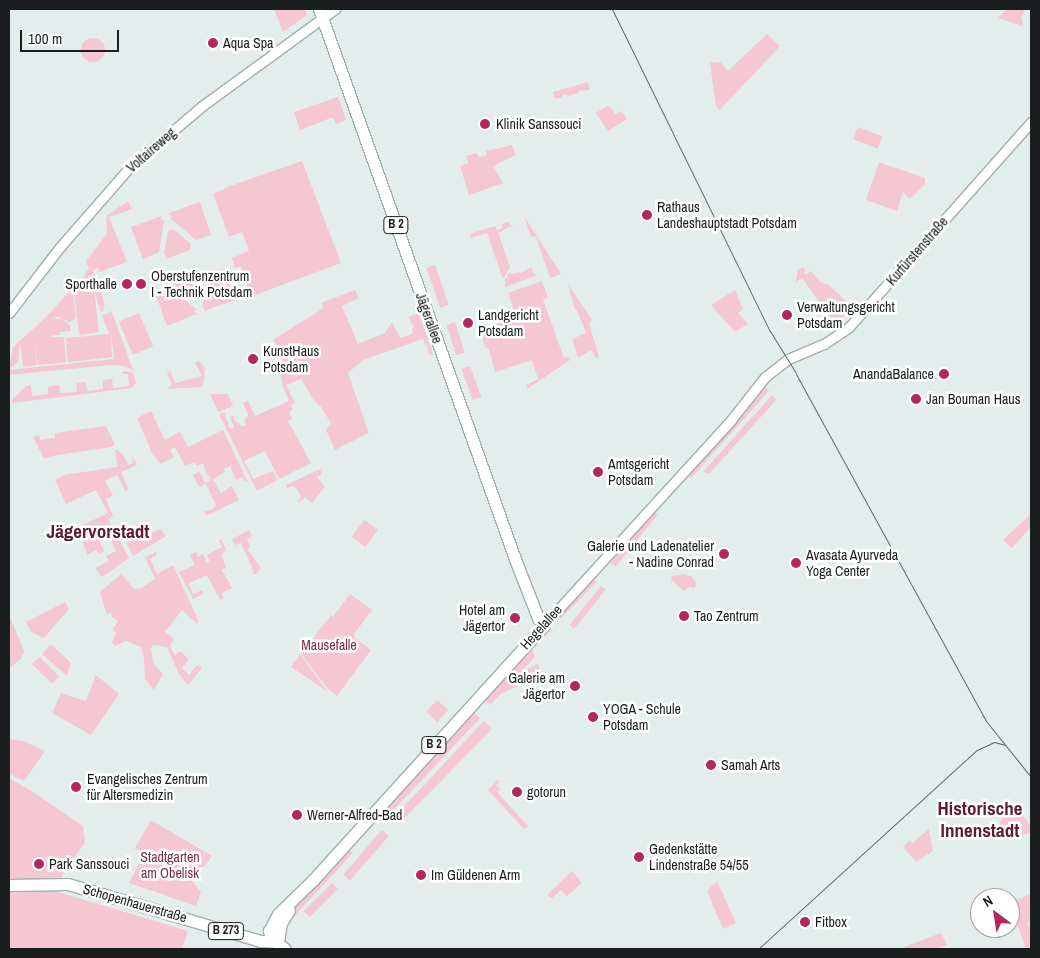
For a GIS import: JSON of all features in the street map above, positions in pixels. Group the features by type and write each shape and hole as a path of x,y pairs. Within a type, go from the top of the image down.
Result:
{"main road":[{"name":"Jägerallee","path":"321,13 512,552 538,618 544,624"},
{"name":"Hegelallee","path":"282,946 270,935 269,928 278,914 296,898 544,624"},
{"name":"Schopenhauerstraße","path":"9,885 68,884 282,946"}],"street":[{"name":"Voltaireweg","path":"9,313 60,247 129,168 202,106 321,13 335,9"},
{"name":"Kurfürstenstraße","path":"788,359 824,344 849,327 1031,122"},
{"name":"Hegelallee","path":"544,624 731,420 765,377 788,359"}],"green space":[{"path":"274,9 305,9 307,15 283,32"},
{"path":"1007,9 1022,9 1025,12 1021,17 1023,26 998,18"},
{"path":"767,34 780,46 720,110 716,107 710,63 720,62 728,71"},
{"path":"93,38 102,41 105,50 102,59 93,62 84,59 81,50 84,41"},
{"path":"588,82 590,90 578,91 578,93 568,96 567,94 562,95 562,97 555,99 553,92"},
{"path":"338,97 346,120 336,124 333,117 300,130 294,112"},
{"path":"607,106 615,114 621,111 627,119 608,131 596,113"},
{"path":"858,127 882,136 878,148 853,139"},
{"path":"512,145 516,155 493,166 503,183 469,195 460,166 469,163 466,156 477,153 479,157 487,155 486,151"},
{"path":"302,161 341,263 250,297 241,266 235,268 232,258 249,251 242,232 229,237 213,194 230,186"},
{"path":"879,162 925,178 925,184 910,199 903,192 897,211 866,200"},
{"path":"128,201 132,209 109,217 127,262 99,272 98,268 93,270 105,305 103,307 104,311 101,312 94,289 99,332 79,335 74,292 79,291 79,284 89,268 86,261 107,234 106,216"},
{"path":"200,202 211,235 196,240 170,218 172,217 169,213"},
{"path":"162,216 161,220 164,220 159,252 143,259 131,227"},
{"path":"524,216 561,274 550,278 536,236 531,237"},
{"path":"509,221 511,226 517,226 509,227 498,233 510,267 503,279 487,233 471,238 470,234 495,226 497,230 503,228 502,224"},
{"path":"173,229 191,244 190,250 168,258 164,254 168,231"},
{"path":"435,265 449,305 440,308 426,268"},
{"path":"531,267 534,274 538,275 505,287 505,280 510,272 512,274 523,272"},
{"path":"803,267 806,275 811,271 820,282 828,284 852,307 836,325 802,278 796,282 798,270"},
{"path":"223,269 235,300 204,311 204,307 202,308 207,274"},
{"path":"198,270 202,274 198,297 193,299 174,284 176,278"},
{"path":"542,281 548,298 543,300 564,358 568,357 570,360 527,389 526,385 538,379 532,360 495,372 489,349 485,347 479,330 516,317 508,293"},
{"path":"568,284 592,320 589,323 599,357 596,358 591,350 578,358 572,339 586,333 577,310 575,310"},
{"path":"170,287 197,310 194,311 197,314 167,326 155,293"},
{"path":"355,290 359,298 342,306 358,344 385,333 392,322 400,338 410,335 413,333 412,328 414,327 408,317 419,313 433,354 429,355 427,344 425,345 423,339 363,360 348,373 369,433 335,450 326,430 331,423 301,379 286,385 295,403 291,405 293,410 289,412 292,419 288,421 311,463 279,479 265,451 244,461 253,479 273,471 277,480 257,491 219,414 224,412 230,429 234,427 230,417 233,416 234,420 242,426 246,425 245,419 248,415 243,403 248,400 255,416 289,401 283,387 274,339 324,308 321,303"},
{"path":"735,290 743,309 738,313 748,324 735,332 711,305"},
{"path":"73,291 76,318 69,323 66,320 58,317 51,318 63,319 70,326 71,331 60,332 60,335 50,337 64,337 66,362 38,365 34,339 37,365 23,367 20,342 18,362 9,369 13,347 44,319 69,292"},
{"path":"112,312 133,370 124,366 111,365 9,375 9,370 114,359 111,333 112,357 68,362 66,338 109,334 102,315"},
{"path":"139,313 153,346 133,355 119,322"},
{"path":"455,322 465,352 456,355 446,325"},
{"path":"199,361 205,368 204,381 201,387 167,389 172,385 167,373 170,371 175,383 202,376 195,362"},
{"path":"470,366 481,397 473,400 462,369"},
{"path":"122,372 133,373 136,383 132,388 12,403 12,400 26,386 31,385 32,396 48,394 48,387 59,385 60,393 77,392 76,383 86,382 87,391 103,389 103,380 112,379 113,388 129,386 128,374 122,374"},
{"path":"764,385 769,391 691,478 687,474"},
{"path":"210,394 228,394 233,406 218,412"},
{"path":"772,395 776,400 710,473 706,473 704,471"},
{"path":"151,411 165,440 180,432 188,447 223,430 248,482 242,477 236,480 230,466 224,469 225,472 213,479 221,493 232,486 239,500 206,516 204,512 213,509 216,505 206,484 199,487 193,475 199,471 205,483 211,480 209,475 207,476 203,463 197,466 194,462 185,466 175,447 170,450 174,457 161,464 153,455 137,418"},
{"path":"106,426 115,445 44,459 33,437 39,435 40,440 55,438 55,433"},
{"path":"115,449 123,454 128,465 133,463 132,455 137,465 121,472 128,488 126,492 117,475 105,481 113,495 106,499 113,516 108,519 129,558 102,577 95,568 109,561 106,556 116,551 109,536 99,541 104,551 99,554 96,550 87,555 79,527 108,513 96,490 66,504 55,480 64,475 117,467"},
{"path":"320,469 322,474 317,477 325,487 312,503 305,497 300,502 297,501 301,497 297,489 293,486 287,488 286,485"},
{"path":"653,511 658,515 615,567 611,563"},
{"path":"1031,514 1031,527 1012,548 1003,540"},
{"path":"364,520 378,530 365,547 352,537"},
{"path":"161,529 166,536 133,556 126,543"},
{"path":"249,530 252,536 247,539 250,546 248,550 261,568 255,575 252,573 254,572 241,543 235,545 232,539"},
{"path":"221,539 226,550 221,555 226,567 222,570 232,588 222,593 224,599 220,600 207,575 188,584 193,594 202,590 204,594 193,599 179,572 195,565 190,555 196,552 198,557 203,554 207,563 210,562 207,555 222,547 219,541"},
{"path":"156,552 157,555 150,559 157,574 173,565 199,622 197,624 182,610 165,632 174,639 170,646 175,655 180,651 189,659 182,668 189,675 197,665 202,668 188,685 179,674 167,647 153,645 151,648 153,663 163,674 154,690 145,679 141,647 126,641 115,646 112,642 116,633 113,629 118,621 112,617 111,612 107,615 100,592 121,574 134,589 141,588 155,579 145,557"},
{"path":"683,574 691,576 696,582 695,588 689,587 684,591 671,580 672,576"},
{"path":"592,577 597,582 561,618 556,613"},
{"path":"601,586 606,590 574,629 570,625"},
{"name":"Mausefalle","path":"350,594 372,610 354,634 355,638 371,650 337,696 328,689 301,654"},
{"path":"65,602 69,609 44,638 31,632 26,622"},
{"path":"9,615 24,651 21,659 9,668"},
{"path":"51,644 71,663 67,676 42,654"},
{"path":"531,645 535,657 490,705 483,698"},
{"path":"300,654 327,691 291,667"},
{"path":"39,657 59,676 52,684 32,664"},
{"path":"538,664 543,675 483,702 478,691"},
{"path":"96,675 119,694 91,735 52,713 61,693 86,701"},
{"path":"437,700 448,710 437,722 426,712"},
{"path":"472,711 480,718 390,814 384,808"},
{"path":"484,721 492,729 400,823 394,817"},
{"path":"9,739 23,741 45,751 24,781 9,774"},
{"name":"Park Sanssouci","path":"9,778 83,826 85,843 66,868 55,891 188,931 182,949 9,949"},
{"path":"498,780 499,782 496,785 500,789 497,792 528,826 524,829 488,790"},
{"path":"1011,802 1031,826 1031,832 1007,840 999,821 1002,820 996,808"},
{"name":"Stadtgarten am Obelisk","path":"151,820 212,856 193,882 201,892 196,906 129,883 144,854 135,848"},
{"path":"929,829 933,851 916,862 903,847 910,840 912,843"},
{"path":"382,830 389,836 350,880 343,875"},
{"path":"347,848 353,853 282,929 286,915"},
{"path":"572,871 582,883 567,896 561,890 552,898 547,895"},
{"path":"717,881 736,923 723,929 707,891"},
{"path":"332,883 338,889 309,917 304,911"},
{"path":"1031,894 1031,920 1028,922 1031,934 1031,949 1026,949 1020,931 1020,898"},
{"path":"941,933 947,945 936,949 906,949 904,947"}],"tram line":[{"path":"612,9 770,331 796,373"},
{"path":"796,374 986,721 1031,777"},
{"path":"758,949 977,750 994,742 1005,745"}],"place":[{"name":"Aqua Spa","path":"213,43"},
{"name":"Klinik Sanssouci","path":"485,124"},
{"name":"Rathaus Landeshauptstadt Potsdam","path":"647,215"},
{"name":"Sporthalle","path":"127,284"},
{"name":"Oberstufenzentrum I - Technik Potsdam","path":"141,284"},
{"name":"Verwaltungsgericht Potsdam","path":"787,315"},
{"name":"Landgericht Potsdam","path":"468,323"},
{"name":"KunstHaus Potsdam","path":"253,359"},
{"name":"AnandaBalance","path":"944,374"},
{"name":"Jan Bouman Haus","path":"916,399"},
{"name":"Amtsgericht Potsdam","path":"598,472"},
{"name":"Galerie und Ladenatelier - Nadine Conrad","path":"724,554"},
{"name":"Avasata Ayurveda Yoga Center","path":"796,563"},
{"name":"Tao Zentrum","path":"684,616"},
{"name":"Hotel am Jägertor","path":"515,618"},
{"name":"Galerie am Jägertor","path":"575,686"},
{"name":"YOGA - Schule Potsdam","path":"593,717"},
{"name":"Samah Arts","path":"711,765"},
{"name":"Evangelisches Zentrum für Altersmedizin","path":"76,787"},
{"name":"gotorun","path":"517,792"},
{"name":"Werner-Alfred-Bad","path":"297,815"},
{"name":"Gedenkstätte Lindenstraße 54/55","path":"639,857"},
{"name":"Park Sanssouci","path":"39,864"},
{"name":"Im Güldenen Arm","path":"421,875"},
{"name":"Fitbox","path":"805,922"}],"district":[{"name":"Jägervorstadt","path":"98,532"},
{"name":"Historische Innenstadt","path":"980,820"}]}
